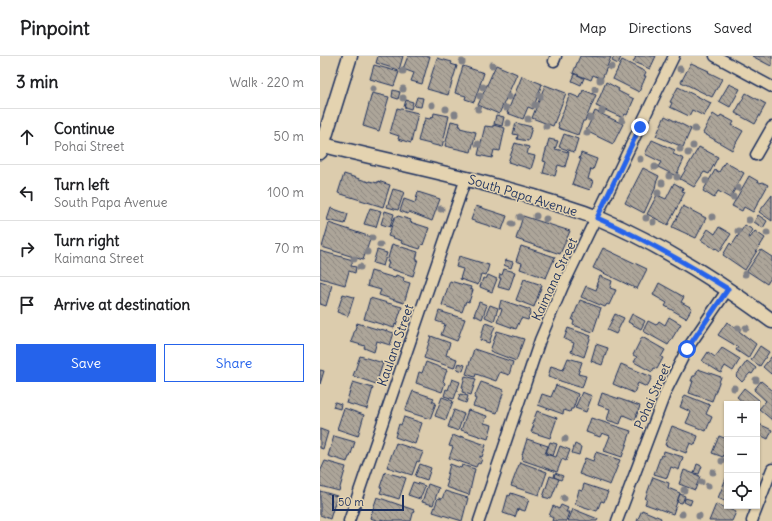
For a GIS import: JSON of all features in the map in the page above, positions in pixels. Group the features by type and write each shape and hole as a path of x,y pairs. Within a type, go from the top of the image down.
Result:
{"street":[{"path":"321,147 350,56"},
{"name":"Kaimana Street","path":"479,521 540,340 563,286 674,56"},
{"path":"715,56 772,87"},
{"path":"756,155 772,127"},
{"name":"South Papa Avenue","path":"321,147 466,178 552,203 597,218 626,231 686,263 728,289 772,321"},
{"name":"Kaulana Street","path":"349,521 466,178"},
{"name":"Pohai Street","path":"617,521 666,391 687,349 728,289"},
{"path":"752,521 772,469"}],"building":[{"path":"378,56 403,56 399,70 376,63"},
{"path":"408,56 430,56 422,84 411,81 414,73 403,69"},
{"path":"580,56 611,57 602,79 593,75 591,80 573,73"},
{"path":"614,56 621,57 618,64 612,61"},
{"path":"634,56 656,56 650,69 633,62 636,57"},
{"path":"752,56 772,56 772,66 769,65"},
{"path":"437,58 452,62 451,64 457,66 448,95 427,89"},
{"path":"622,60 646,72 644,76 646,76 639,92 613,79"},
{"path":"691,63 722,79 712,97 681,82"},
{"path":"374,65 399,72 394,86 370,79"},
{"path":"496,65 517,74 499,114 478,105"},
{"path":"463,66 484,73 474,102 465,99 466,96 455,93"},
{"path":"575,74 584,78 581,85 572,81"},
{"path":"522,76 542,84 533,109 528,107 523,119 507,113"},
{"path":"606,82 619,89 618,91 634,99 627,115 625,114 623,118 596,106"},
{"path":"729,84 740,89 730,107 719,101"},
{"path":"545,85 566,93 553,126 532,118"},
{"path":"678,87 711,103 704,116 692,110 689,116 670,107 672,103 670,102"},
{"path":"393,90 400,92 398,99 392,97"},
{"path":"583,90 596,95 578,135 558,128 558,124 570,94 580,98"},
{"path":"372,93 389,97 379,131 363,126"},
{"path":"746,93 766,104 755,124 735,113"},
{"path":"417,97 423,98 421,107 414,106"},
{"path":"406,100 413,102 411,109 404,107"},
{"path":"397,108 418,113 411,143 398,139 399,136 390,133"},
{"path":"595,111 623,124 613,144 586,131"},
{"path":"434,113 449,116 442,147 418,141 425,118 433,118"},
{"path":"713,114 719,118 721,115 734,122 732,125 743,131 732,150 703,133"},
{"path":"496,115 504,117 502,126 494,124"},
{"path":"665,116 691,129 683,147 656,136"},
{"path":"451,121 460,123 460,128 476,132 471,152 445,146"},
{"path":"516,123 532,127 528,141 517,139 518,135 513,134"},
{"path":"493,125 505,128 500,151 494,150 492,158 478,155 485,126 493,127"},
{"path":"564,134 578,139 574,152 559,147"},
{"path":"549,139 558,141 555,149 569,152 565,167 558,165 555,176 543,173 546,162 543,161"},
{"path":"652,140 675,150 673,154 684,159 676,176 658,167 661,162 645,154"},
{"path":"515,143 529,147 527,154 535,156 531,169 508,162"},
{"path":"699,147 718,157 709,174 704,172 694,187 680,179"},
{"path":"581,153 597,159 593,170 591,169 588,179 593,181 590,190 572,184 581,159 579,159"},
{"path":"725,162 744,173 730,198 718,191 714,198 703,191 715,170 719,172"},
{"path":"643,168 659,176 644,213 625,203"},
{"path":"344,174 369,182 378,183 378,181 390,185 383,207 338,193"},
{"path":"749,176 768,185 753,212 744,207 742,211 732,206"},
{"path":"674,183 683,188 682,191 685,192 668,225 647,214 657,195 666,199"},
{"path":"393,189 404,192 398,210 387,207"},
{"path":"418,192 440,199 432,221 409,212 408,214 400,211 404,199 415,203"},
{"path":"772,195 772,221 759,212"},
{"path":"476,206 507,216 502,230 471,220"},
{"path":"683,206 706,218 696,238 672,227"},
{"path":"331,208 348,214 345,224 327,220"},
{"path":"370,208 381,211 376,227 364,224"},
{"path":"385,211 394,214 390,227 381,224"},
{"path":"758,215 767,221 763,228 754,222"},
{"path":"398,216 411,220 410,222 429,228 420,249 401,243 402,241 388,236 395,217"},
{"path":"523,216 570,231 560,254 516,239"},
{"path":"329,223 371,237 363,260 322,247"},
{"path":"745,225 753,230 748,237 750,238 755,231 765,238 745,270 723,255 730,243 732,245"},
{"path":"719,227 731,234 720,251 701,240 708,229 715,234"},
{"path":"392,244 418,252 416,259 418,259 413,276 387,268 389,262 387,262"},
{"path":"521,246 555,257 546,278 520,269 522,263 516,261"},
{"path":"603,248 647,269 637,289 593,268"},
{"path":"377,250 387,253 383,266 373,263"},
{"path":"761,250 772,257 772,276 767,284 747,271"},
{"path":"320,251 353,260 351,266 356,267 355,273 349,271 345,285 320,278"},
{"path":"459,256 489,265 486,275 481,274 478,285 460,279 463,269 456,267"},
{"path":"506,260 513,262 511,268 504,265"},
{"path":"504,269 515,272 509,290 498,287 501,278 499,278 500,274 502,275"},
{"path":"371,271 395,278 396,275 404,278 403,281 410,283 404,303 379,295 381,290 367,286"},
{"path":"488,275 497,279 492,292 480,287 483,278 486,279"},
{"path":"600,276 612,281 610,288 616,290 609,305 607,304 605,307 581,297 586,286 596,290 598,285 596,285"},
{"path":"524,279 542,285 534,307 516,300"},
{"path":"320,281 332,285 326,306 320,304"},
{"path":"450,281 471,287 470,289 473,290 469,302 466,301 462,312 442,305"},
{"path":"659,283 684,297 681,302 692,308 686,318 665,306 667,303 653,295"},
{"path":"343,294 354,297 348,316 337,312"},
{"path":"370,298 402,307 394,328 364,319"},
{"path":"501,300 531,310 528,320 521,318 516,329 497,322 502,309 499,308"},
{"path":"580,300 601,308 593,332 573,325 574,321 572,320"},
{"path":"479,302 487,305 482,319 474,315"},
{"path":"490,305 498,308 494,321 485,317"},
{"path":"439,311 465,319 457,341 441,335 445,324 436,321"},
{"path":"615,314 624,318 616,334 607,330"},
{"path":"632,314 645,321 641,329 628,322"},
{"path":"669,317 681,324 668,345 643,331 648,321 656,325 659,321 665,325"},
{"path":"727,322 756,344 748,358 736,350 738,347 718,335"},
{"path":"357,323 394,333 390,345 377,341 374,352 364,348 365,346 351,342"},
{"path":"485,323 495,326 489,343 480,340"},
{"path":"568,328 591,336 584,357 571,352 574,343 564,339"},
{"path":"497,331 524,339 516,361 490,351"},
{"path":"431,336 450,343 446,355 457,359 454,368 424,358"},
{"path":"642,337 665,350 661,357 663,358 657,369 654,368 652,372 634,362 637,357 633,355"},
{"path":"596,344 608,348 602,365 591,361"},
{"path":"760,346 769,352 760,366 751,360"},
{"path":"722,348 740,359 733,371 725,366 721,373 702,361 708,352 715,357"},
{"path":"474,349 513,362 509,375 500,372 496,381 476,374 475,377 466,374"},
{"path":"360,356 383,363 376,384 353,376"},
{"path":"772,356 772,373 771,374 763,367"},
{"path":"568,358 582,362 578,374 586,376 582,388 548,377 551,366 563,370"},
{"path":"747,361 756,368 752,374 750,373 742,382 736,376"},
{"path":"426,362 447,370 443,381 445,383 442,392 416,383 419,372 422,373"},
{"path":"459,363 465,365 463,371 457,369"},
{"path":"621,364 652,377 647,387 638,383 634,393 613,384"},
{"path":"698,369 721,377 712,401 689,393 693,381 691,381"},
{"path":"320,370 324,371 320,384"},
{"path":"465,376 476,379 471,395 462,392"},
{"path":"452,379 460,382 454,399 444,396"},
{"path":"761,381 772,390 772,420 760,410 766,401 754,390"},
{"path":"353,382 373,388 367,409 346,403"},
{"path":"481,382 504,390 497,413 473,406 476,399 474,398"},
{"path":"556,385 578,394 573,409 571,409 570,412 564,410 563,414 538,405 542,394 551,397"},
{"path":"744,388 759,400 742,401 737,397"},
{"path":"413,391 434,398 432,401 436,403 430,419 405,411"},
{"path":"582,392 592,396 586,412 575,408"},
{"path":"602,393 640,406 635,420 623,415 620,424 607,420 610,409 598,405"},
{"path":"460,394 468,396 466,403 458,400"},
{"path":"685,395 710,405 706,414 712,417 706,431 686,423 691,412 680,407"},
{"path":"442,397 453,401 446,420 435,416"},
{"path":"335,402 341,404 340,409 333,407"},
{"path":"344,408 364,415 358,436 337,429"},
{"path":"454,410 464,414 458,431 448,427"},
{"path":"468,410 487,416 484,423 492,425 488,439 461,430"},
{"path":"537,411 557,418 550,438 531,432 534,425 532,424"},
{"path":"404,417 422,423 415,444 395,437 399,424 401,425"},
{"path":"591,418 631,431 622,457 604,451 610,436 602,433 600,437 586,432"},
{"path":"760,424 772,430 768,439 760,435"},
{"path":"672,426 698,436 695,445 690,443 686,453 665,445"},
{"path":"320,429 328,432 323,449 320,448"},
{"path":"453,435 486,445 482,457 480,456 482,459 480,464 478,463 476,467 449,458 453,447 449,446"},
{"path":"334,436 355,442 347,462 328,456"},
{"path":"719,436 724,438 723,457 712,453"},
{"path":"527,439 548,446 545,454 556,457 560,446 570,450 566,461 562,459 557,472 522,460"},
{"path":"550,442 557,444 553,456 546,453"},
{"path":"396,443 423,452 419,462 417,461 412,475 387,467"},
{"path":"575,444 581,447 579,455 572,453"},
{"path":"664,451 683,457 679,470 671,467 667,478 654,474"},
{"path":"596,452 620,460 610,485 579,474 585,458 593,461"},
{"path":"325,461 346,467 339,491 320,486 320,472"},
{"path":"520,462 547,472 539,495 511,486"},
{"path":"420,464 431,468 427,480 415,476"},
{"path":"450,464 461,468 462,465 475,469 469,495 446,487"},
{"path":"697,464 702,466 699,474 694,473"},
{"path":"684,470 700,476 695,490 679,484"},
{"path":"385,472 406,478 399,499 380,493 382,488 380,487"},
{"path":"555,473 563,476 561,480 554,477"},
{"path":"550,476 559,479 551,499 543,497"},
{"path":"653,477 669,483 668,488 680,493 673,514 645,504 647,499 645,499"},
{"path":"413,482 425,486 420,499 408,495"},
{"path":"724,483 724,501 718,498"},
{"path":"428,484 439,488 433,505 422,502"},
{"path":"584,484 608,492 604,502 601,501 597,511 575,504 579,490 582,491"},
{"path":"320,491 337,496 330,519 320,515"},
{"path":"445,491 468,498 462,521 433,512 438,498 442,499"},
{"path":"511,493 529,499 525,511 518,509 515,517 503,513 508,495 510,496"},
{"path":"680,494 685,496 682,503 677,502"},
{"path":"377,497 414,510 411,521 387,521 381,519 381,521 379,521 370,518"},
{"path":"685,498 692,500 690,505 684,502"},
{"path":"716,504 724,507 724,509 736,512 732,521 709,521"},
{"path":"561,505 568,508 566,512 569,512 566,521 552,521 553,518 549,516 553,506 559,509"},
{"path":"573,509 598,519 597,521 568,521"},
{"path":"642,510 661,518 660,521 637,521"}],"route":[{"path":"640,127 597,218 626,231 692,266 728,289 687,349"}]}
